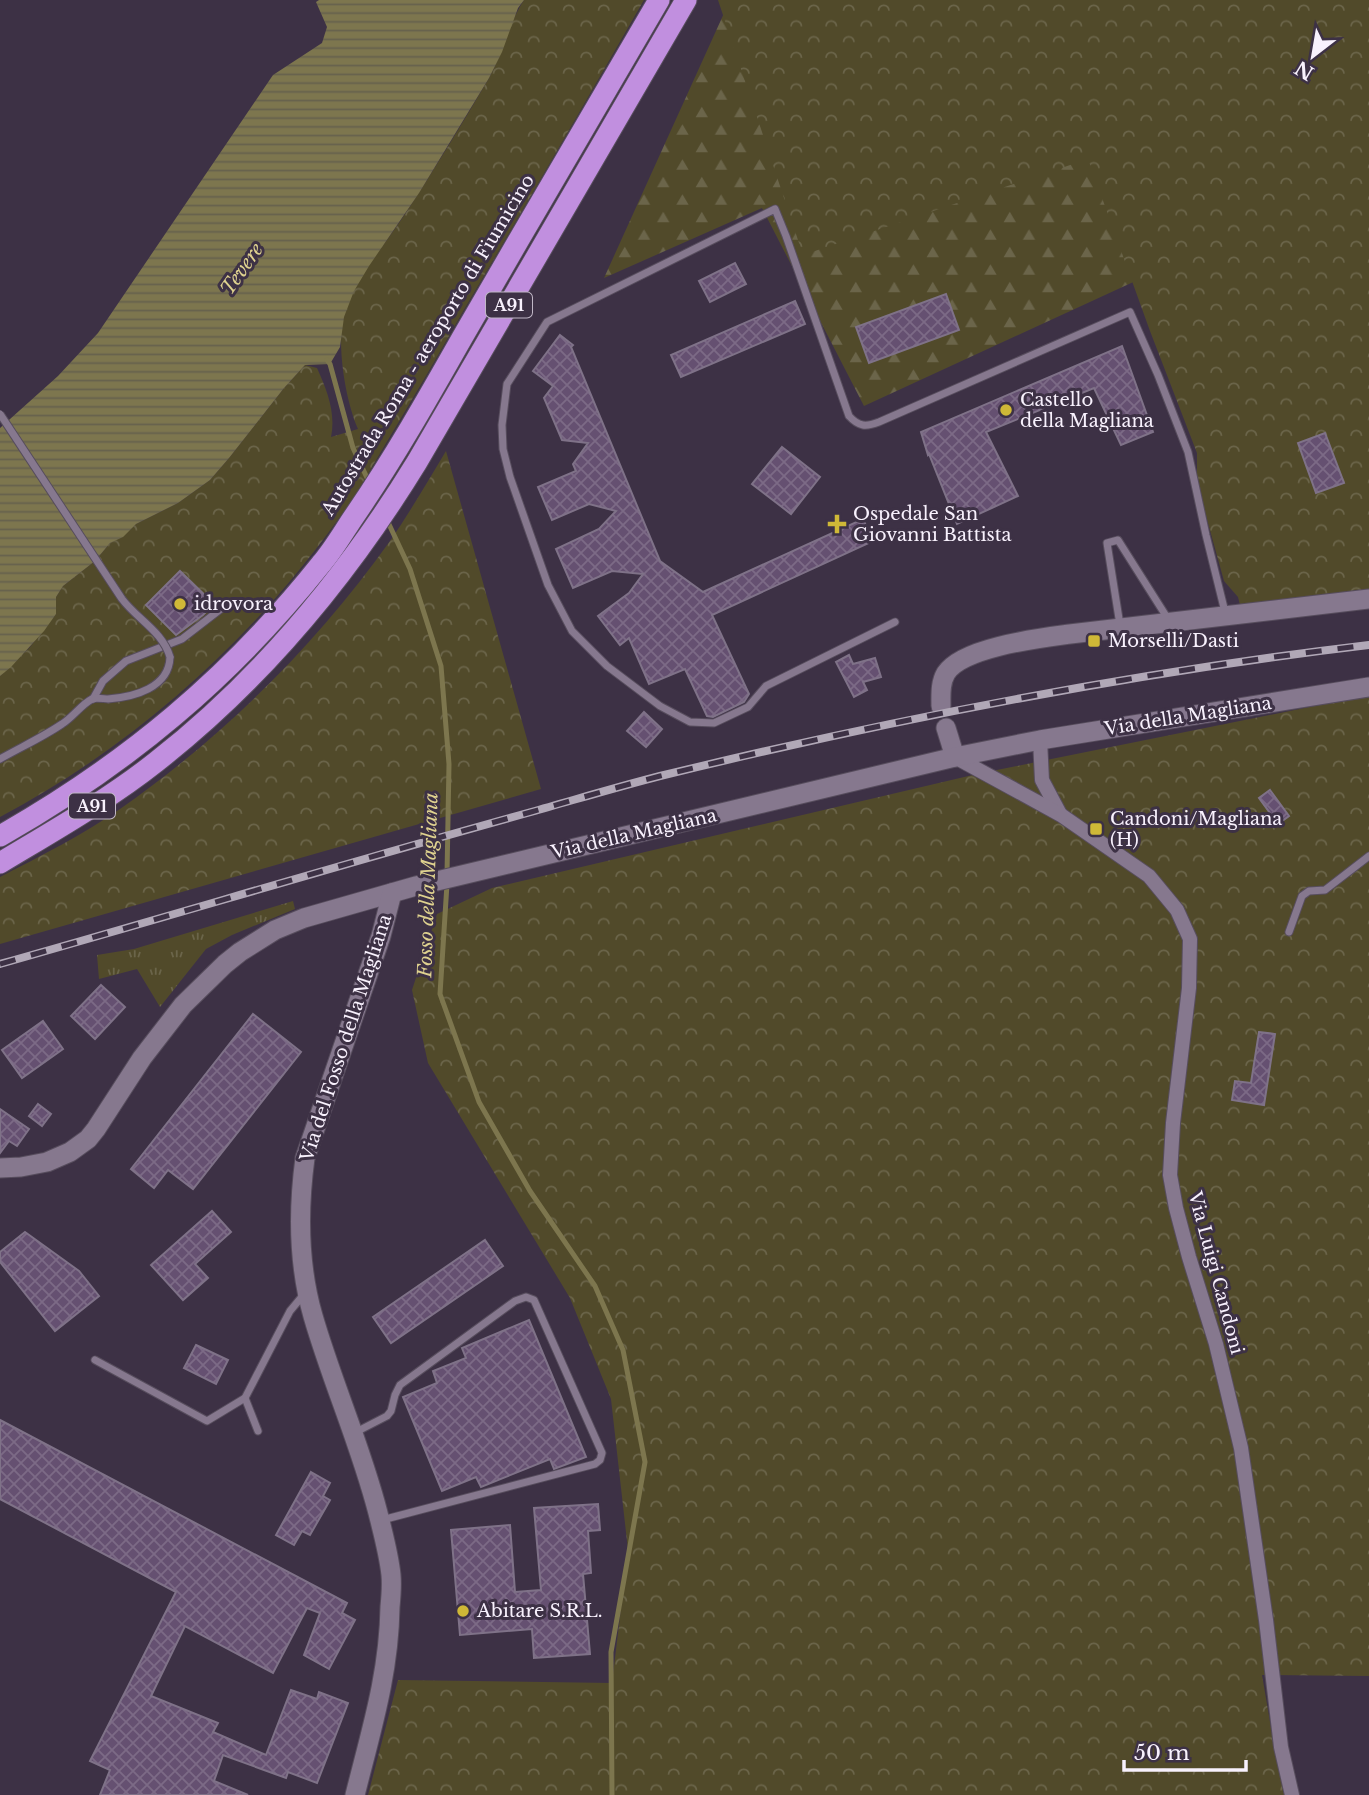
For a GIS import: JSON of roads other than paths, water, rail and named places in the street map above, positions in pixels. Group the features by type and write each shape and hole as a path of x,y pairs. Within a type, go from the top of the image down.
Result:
{"highway":[{"name":"Autostrada Roma - aeroporto di Fiumicino","path":"0,836 57,803 164,725 238,658 323,562 377,482 439,379 659,0"},
{"name":"A91","path":"0,863 113,793 180,743 288,639 359,552 417,462 686,0"}],"main road":[{"path":"941,706 941,691 947,671 981,652 1028,640 1369,599"},
{"name":"Via della Magliana","path":"0,1168 47,1162 70,1152 88,1139 142,1058 183,1005 240,952 275,930 304,918 416,886 955,757 1040,740 1369,687"},
{"path":"946,727 955,757"},
{"name":"Via del Fosso della Magliana","path":"355,1795 383,1688 390,1634 391,1576 370,1483 312,1314 299,1228 300,1193 305,1158 381,936 392,893"}],"street":[{"name":"Via Luigi Candoni","path":"1040,740 1042,780 1061,815"},
{"name":"Via Luigi Candoni","path":"955,757 1061,815 1149,876 1177,910 1190,939 1189,988 1173,1123 1170,1175 1176,1209 1216,1344 1241,1448 1281,1747 1291,1794"}],"lane":[{"path":"895,622 766,686 748,707 714,723 690,722 660,706 607,666 572,631 548,585 510,477 503,449 502,425 507,384 547,323 775,209 849,416 856,424 879,422 1130,312 1188,452 1227,616"},
{"path":"0,414 122,599 158,635 168,649 170,657 167,673 152,688 123,697 93,699"},
{"path":"1121,629 1107,543 1118,540 1170,623"},
{"path":"0,759 64,723 93,699 103,681 126,661 182,639 226,605"},
{"path":"1289,932 1302,896 1309,891 1325,890 1369,856"},
{"path":"94,1360 207,1421 245,1398 290,1311 308,1290"},
{"path":"353,1433 387,1416 400,1385 515,1301 526,1297 534,1300 602,1453 595,1464 380,1520"},
{"path":"245,1398 258,1431"}],"water":[{"name":"Tevere","path":"524,0 518,8 489,78 419,193 354,291 344,317 340,347 330,364 305,365 210,480 178,503 136,524 123,537 110,543 95,561 63,586 56,597 56,614 44,631 0,676 0,428 58,376 98,333 273,75 322,43 327,27 316,2"}],"waterway":[{"name":"Fosso della Magliana","path":"327,360 353,448 369,482"},
{"name":"Fosso della Magliana","path":"387,520 410,569 441,666 449,764 447,874"},
{"name":"Fosso della Magliana","path":"447,884 440,994 479,1102 530,1191 595,1286 623,1350 645,1462 611,1652 612,1795"}],"railway":[{"path":"0,964 612,789 748,755 924,717 1101,684 1369,645"}],"place":[{"name":"Castello della Magliana","path":"1006,410"},
{"name":"Ospedale San Giovanni Battista","path":"837,524"},
{"name":"idrovora","path":"180,604"},
{"name":"Morselli/Dasti","path":"1094,641"},
{"name":"Candoni/Magliana (H)","path":"1096,829"},
{"name":"Abitare S.R.L.","path":"463,1611"}]}
